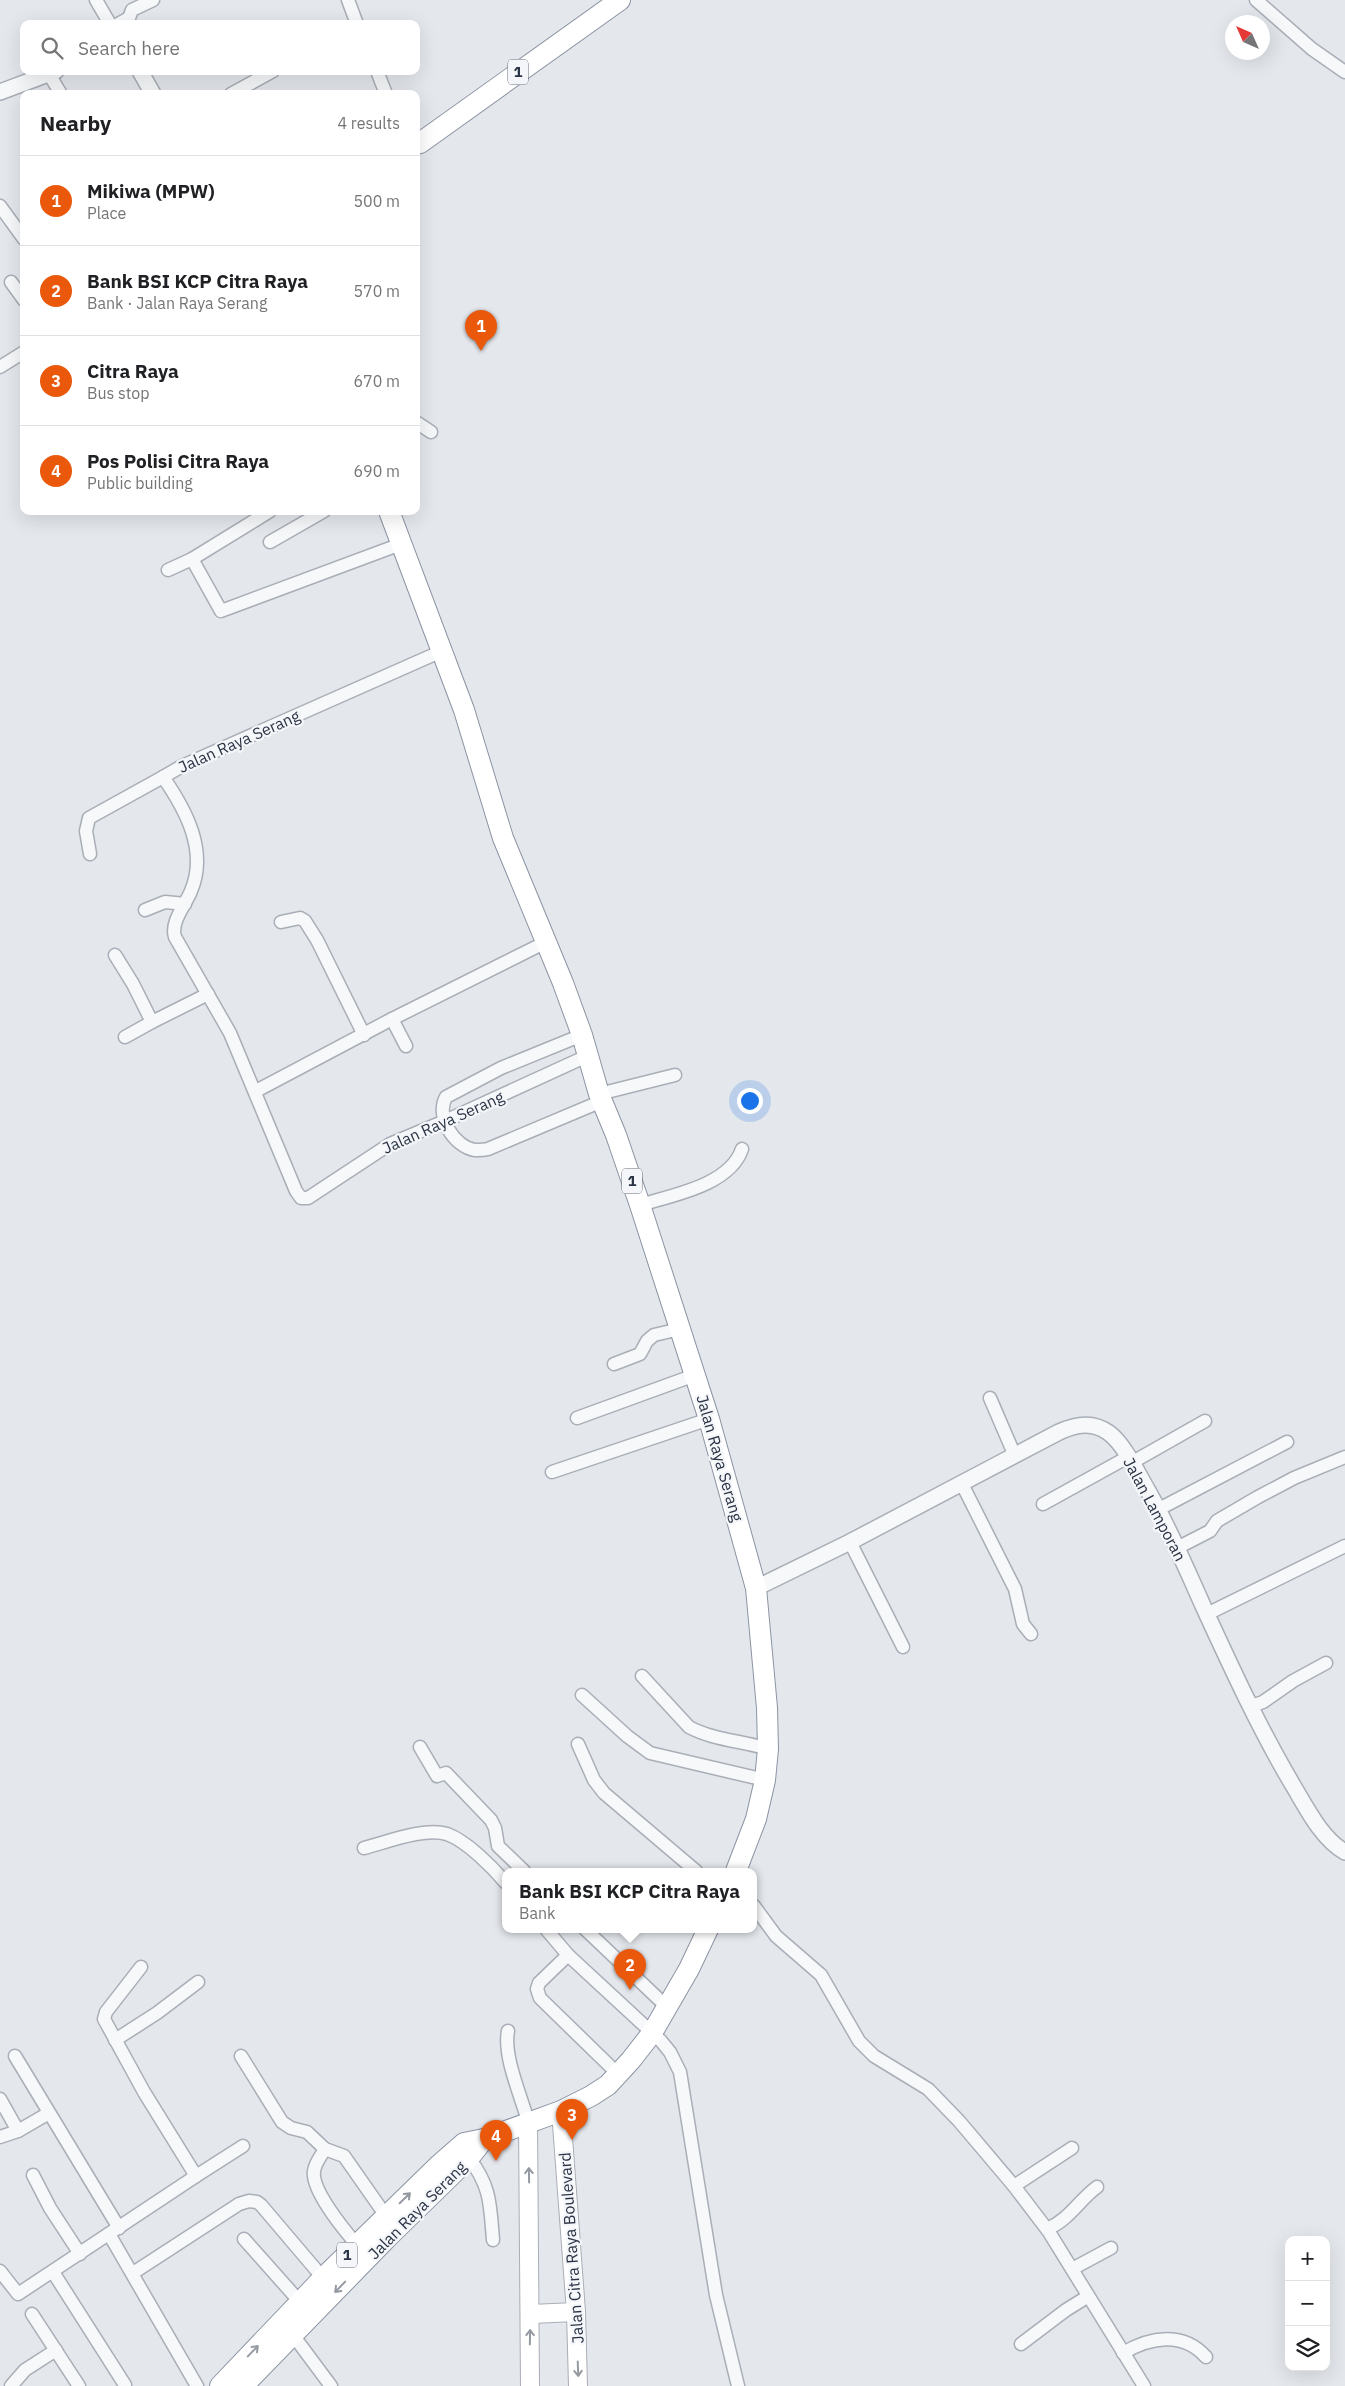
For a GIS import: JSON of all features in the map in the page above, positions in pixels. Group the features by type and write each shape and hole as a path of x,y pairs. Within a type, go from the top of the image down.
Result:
{"highway":[{"name":"1","path":"420,128 597,0"},
{"name":"1","path":"420,143 620,0"},
{"name":"Jalan Raya Serang","path":"390,515 464,710 503,838 582,1035 600,1097 616,1135 640,1205 709,1419 756,1588 767,1708 768,1749 765,1780 756,1819 737,1868"},
{"name":"Jalan Raya Serang","path":"220,2386 323,2278 464,2143 484,2139 528,2121 561,2111 601,2091 618,2074 652,2033 706,1933"},
{"name":"Jalan Raya Serang","path":"243,2386 386,2239 469,2158 484,2139"}],"main road":[{"name":"Jalan Citra Raya Boulevard","path":"561,2111 576,2312 578,2386"},
{"path":"528,2121 531,2314 530,2386"},
{"path":"531,2314 576,2312"}],"street":[{"path":"96,0 108,20"},
{"path":"125,20 129,18 132,10 153,0"},
{"path":"348,0 356,20"},
{"path":"1256,0 1312,49 1345,72"},
{"path":"0,92 47,75"},
{"path":"53,75 59,90"},
{"path":"142,75 152,90"},
{"path":"238,90 266,75"},
{"path":"379,75 384,90"},
{"path":"0,206 20,234"},
{"path":"11,282 20,294"},
{"path":"1,365 20,354"},
{"path":"420,425 431,432"},
{"path":"168,570 192,559 264,515"},
{"path":"270,542 317,515"},
{"path":"192,559 221,611 401,544"},
{"name":"Jalan Raya Serang","path":"442,651 182,766 163,777 185,812 193,831 197,853 196,879 176,921 173,932 230,1033 256,1091 296,1191 304,1198 390,1144 587,1056"},
{"path":"90,854 86,831 89,818 163,777"},
{"path":"145,910 165,902 185,904"},
{"path":"281,922 300,918 308,926 317,940 364,1034"},
{"path":"256,1091 392,1019 546,942"},
{"path":"115,955 133,984 152,1022"},
{"path":"125,1037 208,994"},
{"path":"392,1019 406,1046"},
{"path":"582,1035 501,1068 446,1097 443,1104 445,1121 458,1142 474,1150 488,1150 600,1097 675,1075"},
{"path":"640,1205 695,1189 734,1165 742,1149"},
{"path":"614,1364 640,1354 647,1341 654,1335 680,1329"},
{"path":"577,1418 695,1375"},
{"path":"990,1398 1015,1456"},
{"path":"552,1472 709,1419"},
{"path":"1043,1504 1205,1421"},
{"name":"Jalan Lamporan","path":"756,1588 850,1542 1059,1432 1083,1424 1100,1427 1110,1434 1130,1460 1159,1509 1267,1742 1309,1812 1331,1841 1345,1852"},
{"path":"1159,1509 1286,1442"},
{"path":"1177,1548 1210,1531 1217,1521 1258,1497 1294,1478 1345,1457"},
{"path":"962,1484 1015,1589 1023,1624 1031,1634"},
{"path":"850,1542 903,1647"},
{"path":"1207,1614 1345,1546"},
{"path":"1251,1706 1263,1702 1293,1681 1326,1663"},
{"path":"642,1676 690,1727 698,1732 768,1749"},
{"path":"582,1695 627,1736 650,1752 765,1780"},
{"path":"578,1744 594,1780 604,1793 692,1868"},
{"path":"420,1747 438,1776 446,1773 491,1820 496,1828 498,1846 521,1868"},
{"path":"364,1848 418,1834 431,1832 448,1834 487,1863 502,1879"},
{"path":"757,1910 776,1936 821,1975 859,2041 874,2056 928,2089 959,2121 1014,2186 1047,2229 1087,2297 1144,2386"},
{"path":"549,1933 568,1955 670,2052 680,2072 716,2295 738,2386"},
{"path":"589,1933 667,2007"},
{"path":"568,1955 539,1983 537,1989 540,1998 618,2074"},
{"path":"141,1967 106,2012 104,2019 196,2176"},
{"path":"115,2040 157,2013 198,1982"},
{"path":"508,2031 506,2040 508,2052 528,2121"},
{"path":"15,2056 49,2113 114,2231 133,2273 197,2386"},
{"path":"241,2056 282,2122 291,2128 307,2132 325,2149 344,2156 386,2216"},
{"path":"0,2099 18,2132"},
{"path":"0,2137 18,2132 49,2113"},
{"path":"0,2271 18,2294 244,2146"},
{"path":"1014,2186 1072,2148"},
{"path":"325,2149 314,2168 316,2181 331,2211 357,2245"},
{"path":"469,2158 484,2180 487,2189 493,2240"},
{"path":"33,2175 50,2208 80,2254"},
{"path":"1047,2229 1076,2210 1085,2196 1097,2187"},
{"path":"133,2273 228,2211 249,2201 257,2202 260,2205 323,2278"},
{"path":"244,2238 300,2302"},
{"path":"1072,2269 1111,2248"},
{"path":"53,2272 125,2385"},
{"path":"1021,2344 1066,2310 1087,2297"},
{"path":"32,2314 80,2386"},
{"path":"294,2335 331,2386"},
{"path":"1123,2353 1154,2339 1167,2339 1192,2344 1206,2357"},
{"path":"12,2386 25,2370 56,2350"}],"place":[{"name":"Mikiwa (MPW)","path":"481,351"},
{"name":"Bank BSI KCP Citra Raya","path":"630,1990"},
{"name":"Citra Raya","path":"572,2140"},
{"name":"Pos Polisi Citra Raya","path":"496,2161"}]}
